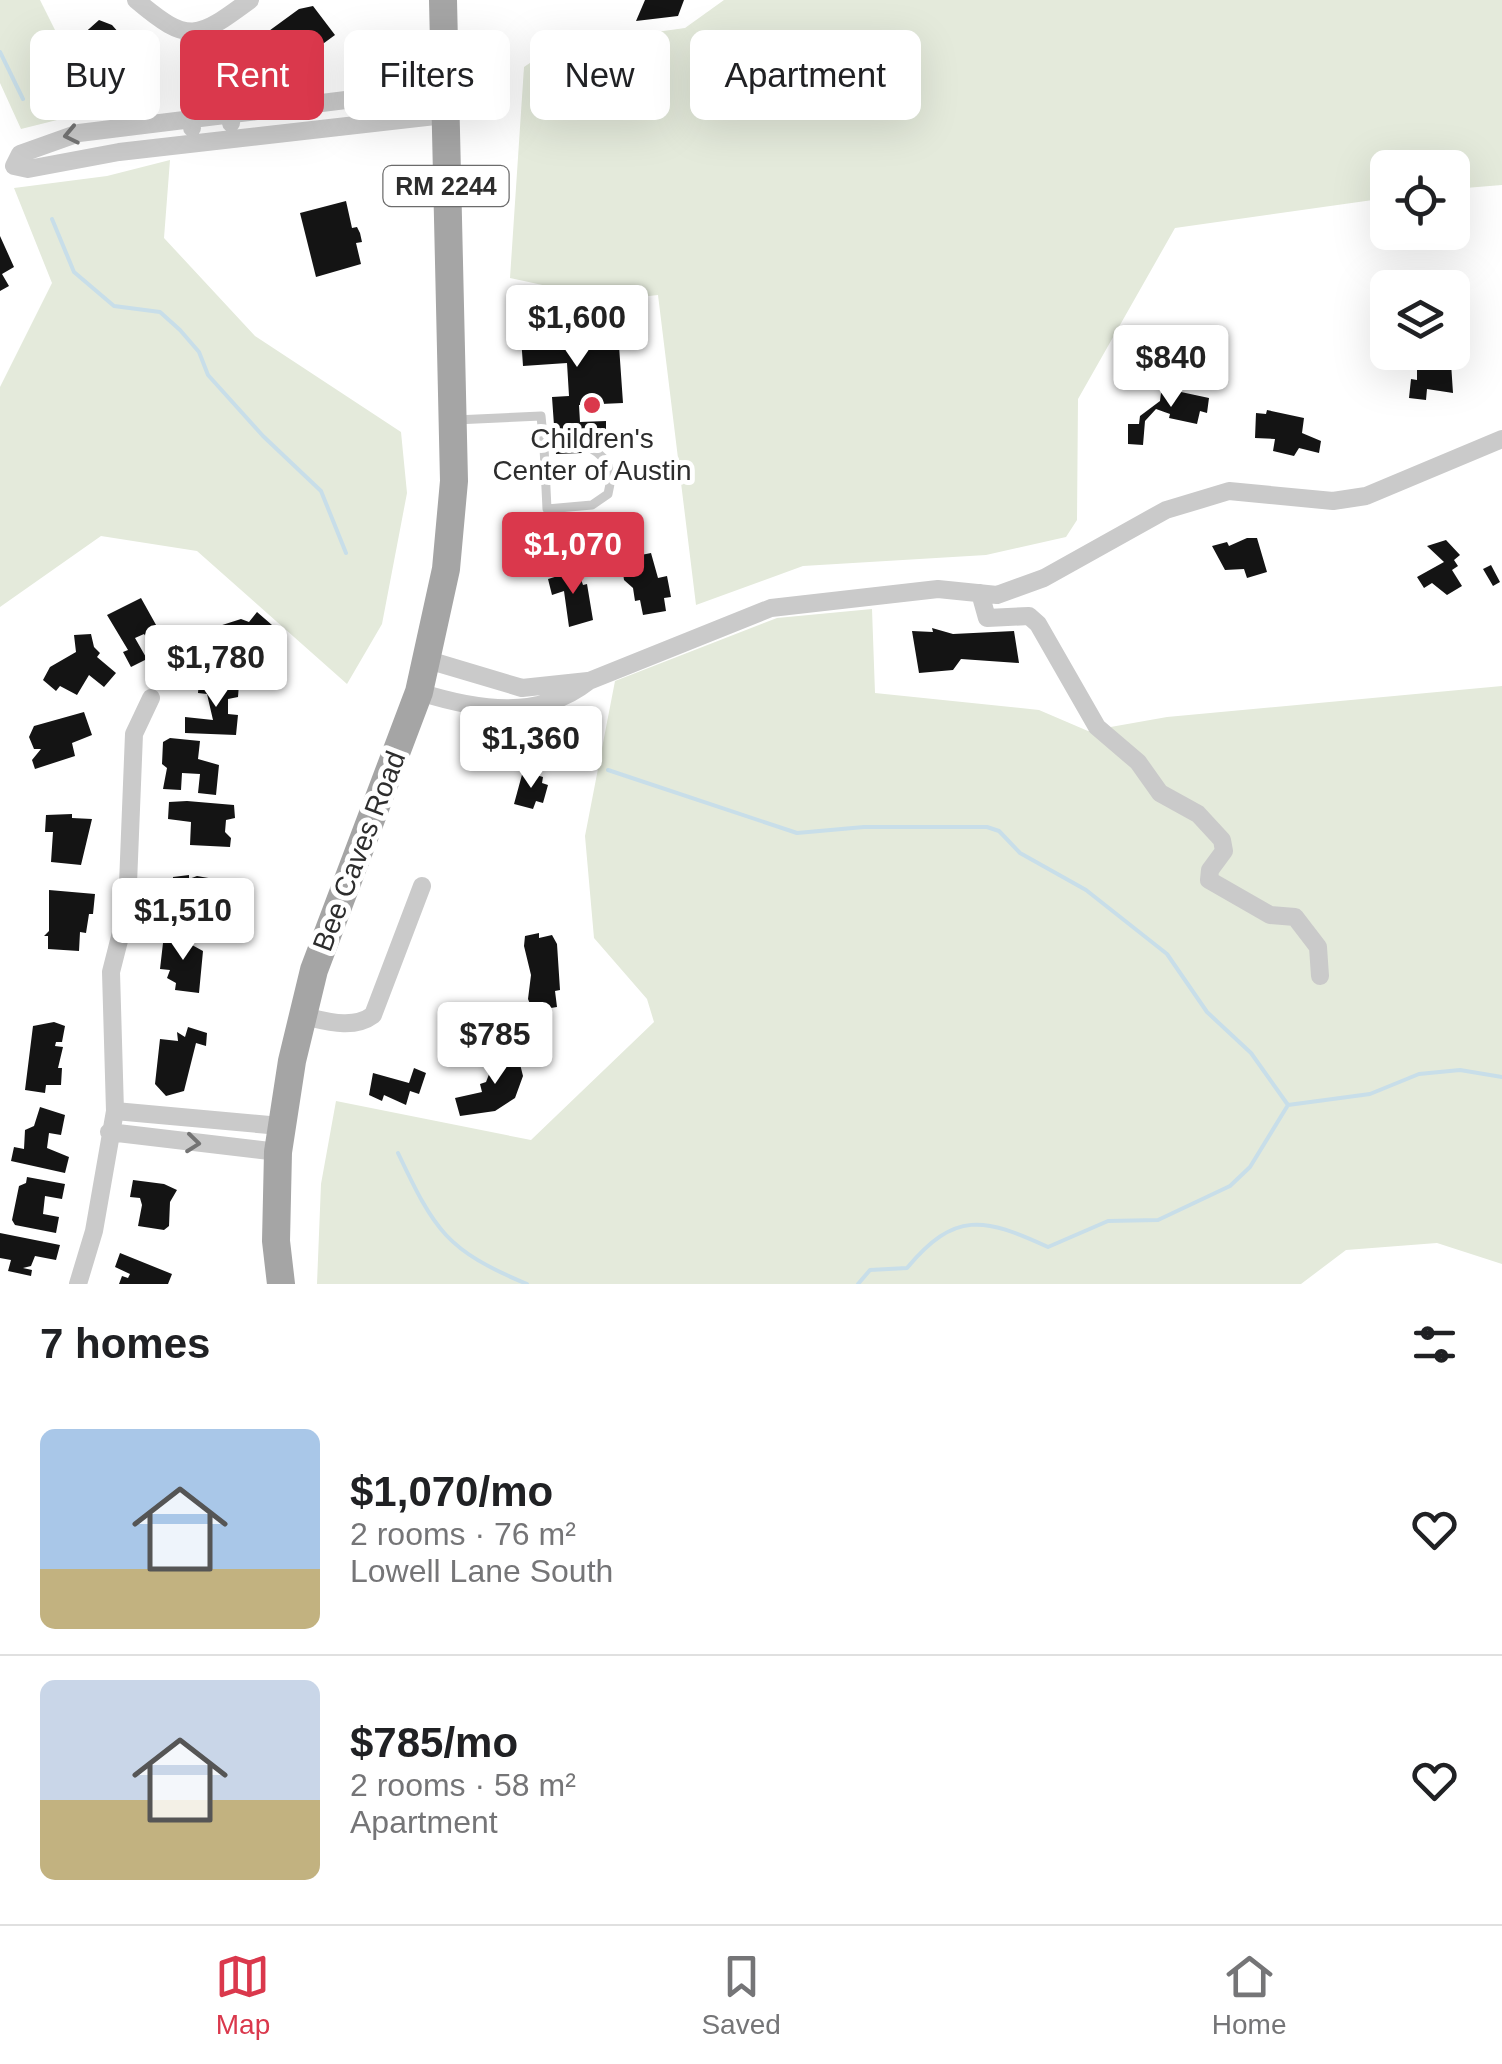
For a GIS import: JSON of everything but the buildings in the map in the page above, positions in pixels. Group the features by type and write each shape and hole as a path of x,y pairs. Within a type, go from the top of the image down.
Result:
{"main road":[{"name":"Bee Caves Road","path":"443,0 443,30"},
{"name":"Bee Caves Road","path":"281,1284 276,1241 279,1139 303,1016 314,970 419,692 446,569 454,481 444,120"}],"street":[{"path":"136,0 164,23 180,30"},
{"path":"210,30 250,0"},
{"path":"7,169 20,154 66,136 191,120 194,143"},
{"path":"231,120 233,138"},
{"path":"7,169 398,120"},
{"path":"419,692 469,707 525,708 564,700 589,681 770,608 938,590 997,595 1044,578 1166,510 1230,492 1333,501 1366,496 1502,439"},
{"path":"980,593 986,618 1030,616 1038,624 1097,727 1138,762 1160,793 1198,814 1222,840 1224,851 1210,870 1209,880 1270,915 1295,917 1318,946 1320,976"},
{"path":"428,660 522,688 589,681"},
{"path":"78,1284 94,1231 114,1111 111,972 127,909 134,734 151,698"},
{"path":"303,1016 340,1024 366,1021 373,1015 422,886"},
{"path":"114,1111 279,1139"},
{"path":"110,1132 279,1139"}],"lane":[{"path":"452,420 541,416 547,509 592,504 608,494 610,466 602,454 582,444"},
{"path":"544,447 556,446"}],"green space":[{"path":"0,0 40,0 55,30 30,30 30,120 57,120 21,129 0,83"},
{"path":"724,0 1502,0 1502,185 1470,188 1470,150 1370,150 1370,200 1175,228 1078,399 1077,520 1066,537 986,555 803,566 696,605 658,295 612,300 510,278 524,67 530,63 530,120 670,120 670,30 685,28"},
{"path":"170,160 164,238 255,336 401,432 407,493 382,624 347,684 197,551 101,536 0,607 0,387 52,283 14,188 107,176"},
{"path":"872,609 875,693 1039,710 1088,731 1167,717 1502,686 1502,1264 1437,1243 1346,1250 1301,1284 317,1284 321,1184 336,1101 531,1140 654,1022 647,999 594,938 585,836 615,681 777,618"}],"waterway":[{"path":"0,52 23,99"},
{"path":"52,219 74,272 114,306 160,312 180,330 199,352 208,375 263,436 321,491 346,553"},
{"path":"608,770 797,833 864,827 987,827 999,831 1020,853 1086,890 1167,954 1207,1012 1251,1053 1288,1105 1370,1094 1419,1074 1460,1070 1502,1077"},
{"path":"858,1284 870,1270 907,1268 940,1236 956,1228 987,1225 1048,1247 1108,1221 1158,1220 1230,1186 1250,1167 1288,1105"},
{"path":"398,1153 422,1202 446,1235 478,1260 527,1284"}],"place":[{"name":"Children's Center of Austin","path":"592,405"}]}
